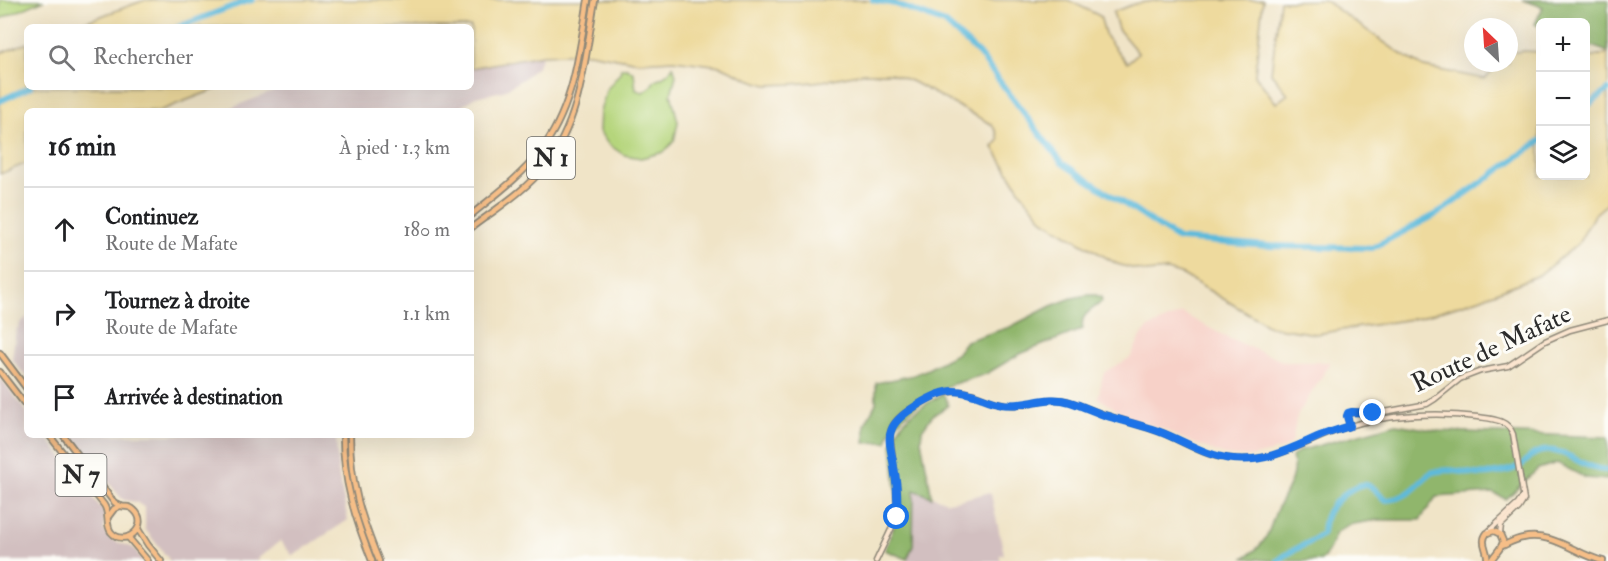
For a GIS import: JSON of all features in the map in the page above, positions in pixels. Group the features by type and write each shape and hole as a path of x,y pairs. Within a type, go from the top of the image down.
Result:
{"main road":[{"name":"N 1","path":"474,213 512,181 538,154 554,131 565,109 576,70 588,0"},
{"name":"N 1","path":"474,226 533,179 553,155 567,130 582,71 595,0"},
{"name":"Route de Mafate","path":"876,561 897,517 897,489 890,431 906,412 948,391 965,392 1014,405 1048,399 1061,400 1153,429 1214,456 1254,459 1270,457 1350,426 1347,416 1352,412 1379,413 1427,404 1460,379 1481,371 1508,366 1545,341 1570,330 1608,320"},
{"path":"0,353 24,385"},
{"path":"0,372 24,403"},
{"path":"1350,426 1379,419 1427,414 1500,421 1508,426 1514,438 1523,492 1522,504 1500,526 1501,547 1489,561"},
{"name":"N 7","path":"51,438 103,502 108,517"},
{"name":"N 7","path":"65,438 113,501 120,506"},
{"path":"343,438 348,492 372,561"},
{"path":"350,438 354,489 362,520 379,561"},
{"path":"1489,561 1484,539 1487,533 1518,504 1523,492"},
{"path":"120,506 130,507 140,519 138,529 128,537 118,537 112,533 108,524 108,517 114,509 120,506"},
{"path":"138,529 161,561"},
{"path":"1487,533 1494,531 1509,541 1533,536 1548,538 1603,561"},
{"path":"128,537 147,561"},
{"path":"1487,549 1494,551 1517,540"}],"shaded area":[{"path":"542,55 538,66 524,78 503,91 475,97 459,108 231,108 277,90 474,90 474,67"},
{"path":"1182,313 1230,339 1285,362 1331,362 1297,416 1292,442 1283,449 1250,457 1225,455 1130,418 1098,398 1103,375 1130,358 1148,328"},
{"path":"24,320 24,374 12,359 16,331"},
{"path":"0,377 24,408 24,438 47,438 104,512 104,529 107,535 112,540 134,548 143,561 0,561"},
{"path":"73,438 336,438 338,473 348,520 293,556 280,541 255,561 170,561 145,529 145,508 136,502 121,498"},
{"path":"914,489 947,502 991,494 1004,554 1000,555 1000,561 907,561 913,546"}],"green space":[{"path":"0,0 44,0 0,19"},
{"path":"1523,0 1608,0 1608,52 1590,45 1590,18 1538,18 1543,7"},
{"path":"673,66 676,75 671,94 678,122 674,141 664,152 641,158 624,155 608,144 599,131 600,111 607,89 620,73 621,68 627,68 634,73 636,90 643,92 655,80 668,73"},
{"path":"1087,295 1101,297 1102,301 1085,316 1083,329 1020,354 986,374 950,385 932,394 903,417 891,430 887,442 865,443 865,424 876,403 876,383 914,375 956,354 966,341 1010,327 1051,306"},
{"path":"943,394 948,405 933,415 922,430 921,440 932,497 914,490 913,546 907,559 885,550 898,516 892,444 899,427 905,420"},
{"path":"1396,424 1439,431 1608,437 1608,480 1586,478 1557,463 1538,469 1506,499 1493,493 1436,497 1420,520 1377,520 1348,525 1336,533 1328,552 1321,561 1244,558 1258,547 1267,535 1292,477 1292,457 1299,451"}],"sand":[{"path":"145,0 1068,0 1100,16 1106,37 1127,63 1138,53 1118,29 1113,12 1134,4 1159,0 1263,0 1255,75 1276,103 1288,94 1271,73 1280,1 1324,0 1401,54 1424,67 1485,79 1491,72 1518,72 1518,52 1536,52 1536,180 1590,180 1590,58 1608,53 1608,203 1594,215 1578,244 1539,275 1479,299 1418,318 1316,334 1271,327 1183,275 1167,270 1146,272 1117,264 1044,221 1022,194 993,147 999,140 991,124 913,82 891,73 863,73 823,81 767,85 721,66 673,60 639,62 589,53 542,55 474,67 474,24 79,24"},
{"path":"24,44 24,90 213,90 167,108 24,108 24,164 0,174 0,53"}],"waterway":[{"path":"186,24 252,0"},
{"path":"873,0 895,4 945,23 979,54 1062,163 1178,239 1269,246 1372,248 1437,214 1536,144"},
{"path":"0,101 24,90"},
{"path":"1590,104 1608,90"},
{"path":"1278,561 1322,534 1328,511 1343,495 1361,485 1372,487 1384,500 1390,500 1410,492 1432,472 1449,470 1482,475 1497,473 1520,466 1532,455 1543,451 1560,452 1591,467 1608,470"}],"route":[{"path":"897,517 897,489 890,431 906,412 948,391 965,392 1014,405 1048,399 1070,402 1104,415 1153,429 1214,456 1235,459 1254,459 1280,454 1350,426 1348,413 1373,413"}]}
